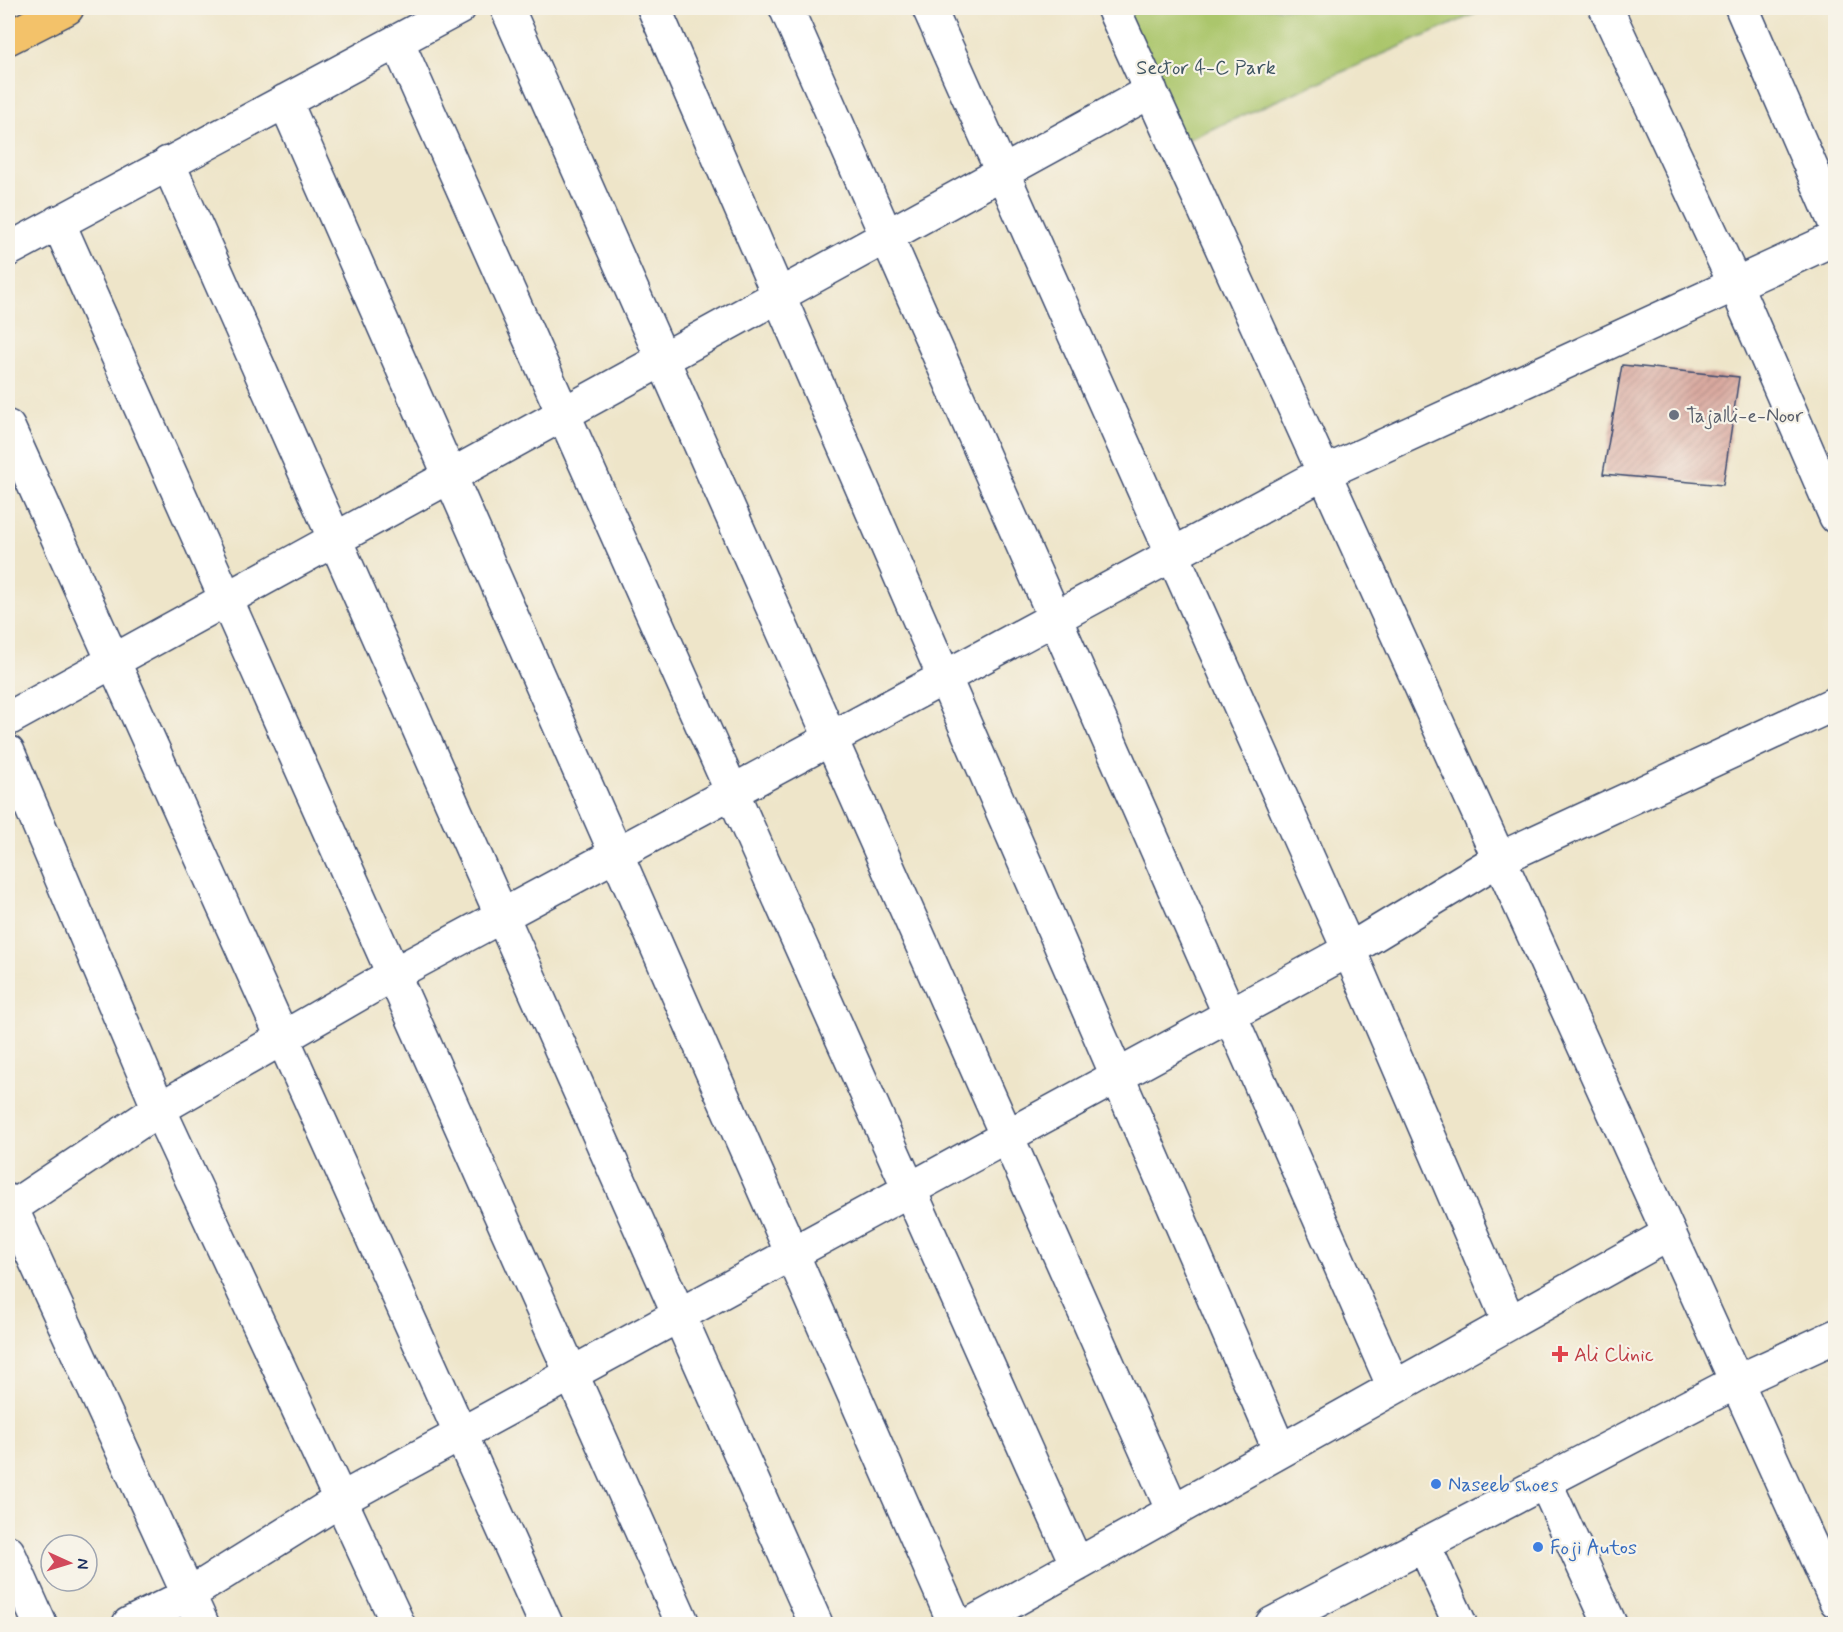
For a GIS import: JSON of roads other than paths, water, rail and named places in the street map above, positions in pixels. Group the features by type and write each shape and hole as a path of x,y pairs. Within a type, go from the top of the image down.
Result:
{"main road":[{"path":"8,38 68,8"}],"street":[{"path":"8,249 459,8"},
{"path":"507,8 1173,1511"},
{"path":"654,8 1280,1451"},
{"path":"786,8 1394,1387"},
{"path":"929,8 1349,950 1509,1322"},
{"path":"1113,8 1836,1601"},
{"path":"1606,8 1735,284 1836,517"},
{"path":"1742,8 1836,225"},
{"path":"397,41 1077,1565"},
{"path":"8,719 1151,91"},
{"path":"285,101 955,1624"},
{"path":"168,163 816,1624"},
{"path":"58,222 682,1624"},
{"path":"202,1624 9,1206 159,1109 392,975 1324,473 1836,238"},
{"path":"8,427 546,1624"},
{"path":"129,1624 188,1595 340,1500 1349,950 1499,859 1836,703"},
{"path":"8,752 159,1109 398,1624"},
{"path":"971,1624 1669,1233"},
{"path":"1272,1624 1319,1614 1424,1545 1736,1382 1836,1336"},
{"path":"1545,1482 1610,1624"},
{"path":"1424,1545 1460,1624"},
{"path":"8,1552 40,1624"}],"place":[{"name":"Tajalli-e-Noor","path":"1674,415"},
{"name":"Ali Clinic","path":"1560,1354"},
{"name":"Naseeb shoes","path":"1436,1484"},
{"name":"Foji Autos","path":"1538,1547"}],"park label":[{"name":"Sector 4-C Park","path":"1206,67"}]}
